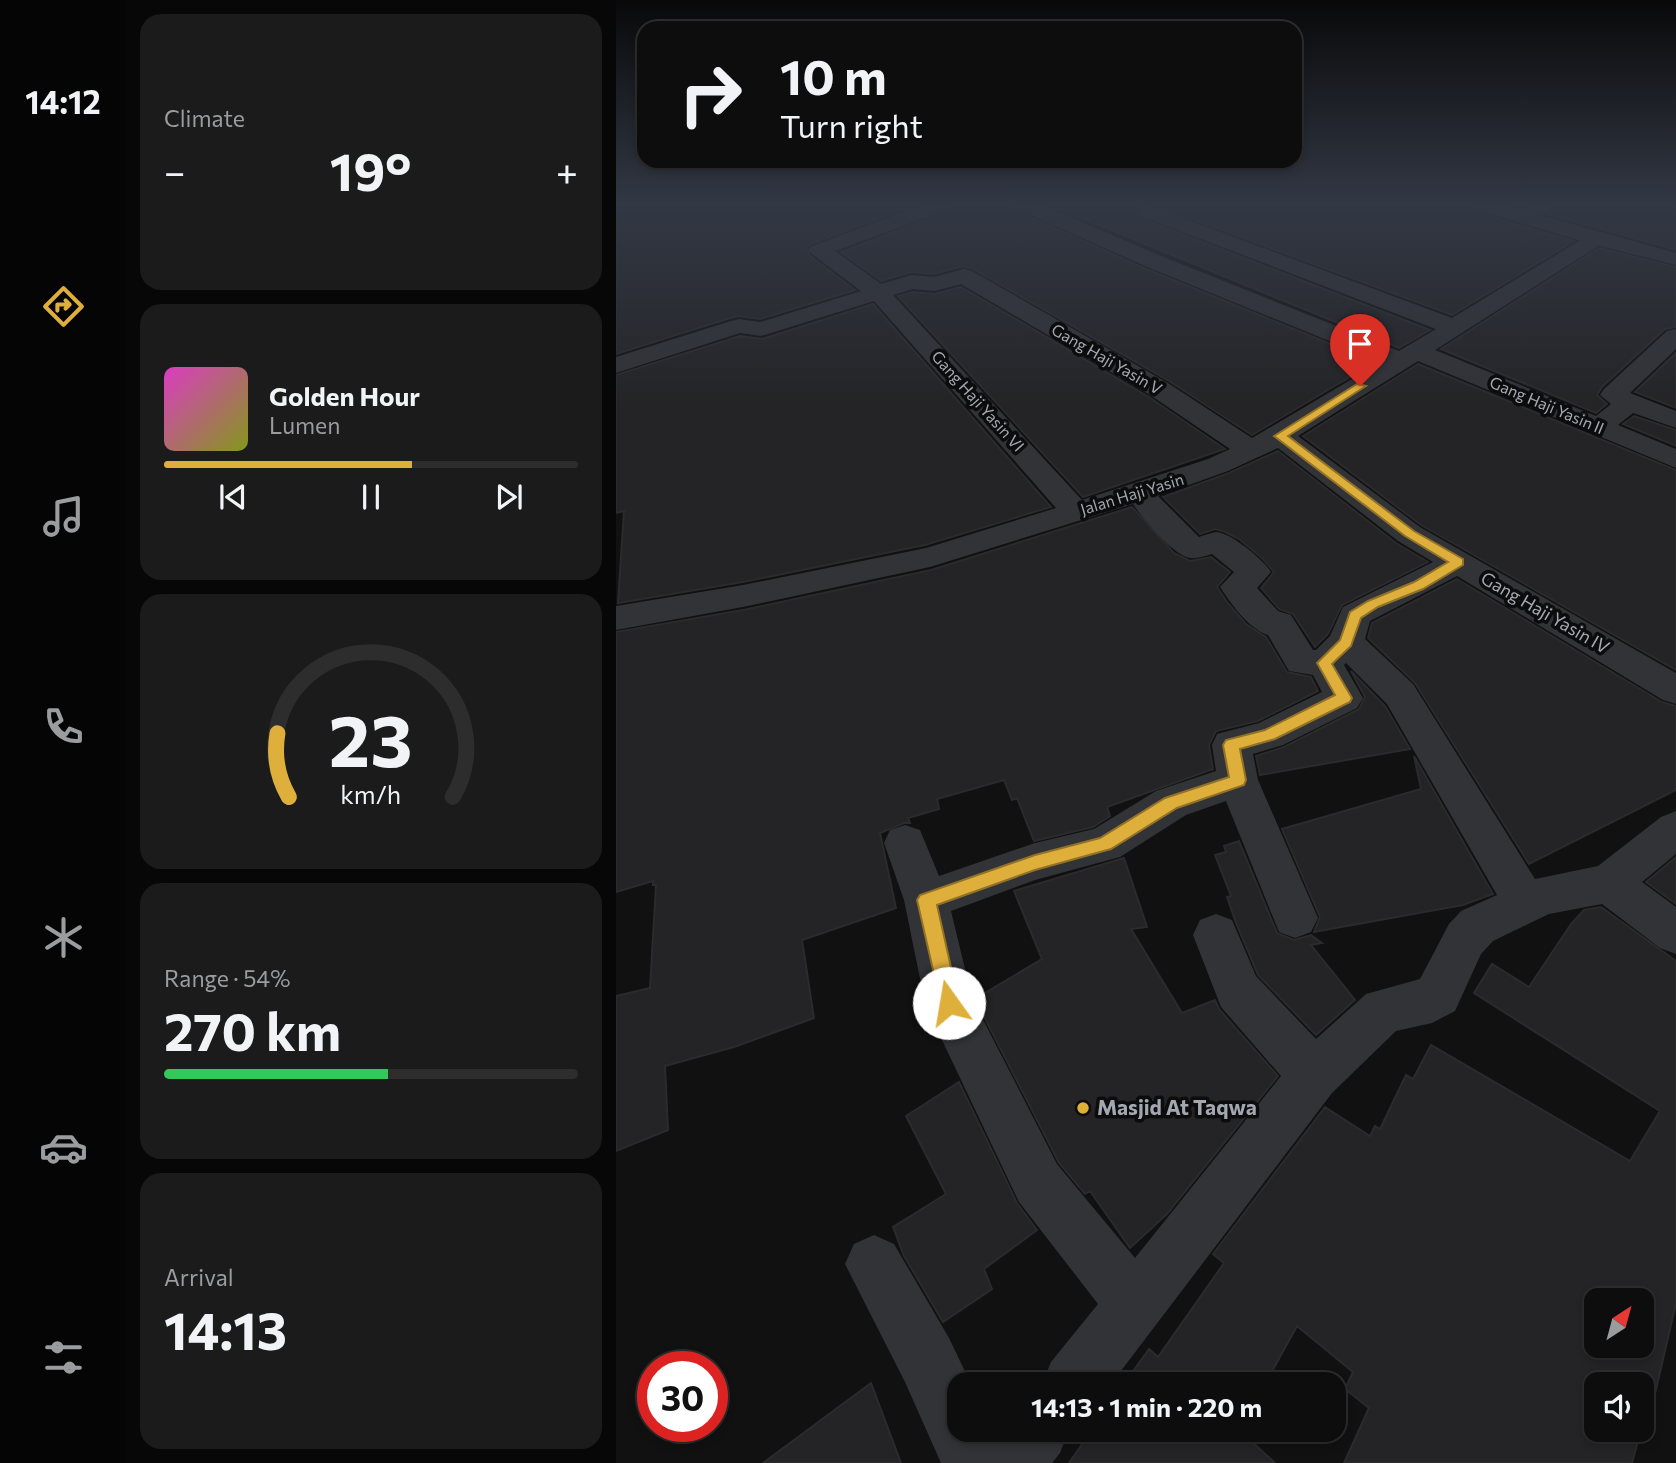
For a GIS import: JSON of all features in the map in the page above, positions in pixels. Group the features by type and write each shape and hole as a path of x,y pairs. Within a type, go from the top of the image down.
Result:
{"street":[{"name":"Gang Haji Yasin VI","path":"849,271 879,293 1075,511"},
{"name":"Gang Haji Yasin II","path":"1181,271 1600,427 1676,459"},
{"path":"1306,271 1456,328"},
{"name":"Jalan Haji Yasin","path":"616,618 743,596 930,557 1141,493 1219,465 1280,436 1545,271"},
{"name":"Gang Haji Yasin V","path":"616,365 739,326 761,329 912,282 934,284 958,276 968,277 1159,389 1251,450"},
{"path":"1676,336 1613,395 1676,420"},
{"path":"1600,427 1630,402"},
{"name":"Gang Haji Yasin IV","path":"1280,436 1409,534 1676,690"},
{"path":"1141,493 1153,511 1193,550 1217,542 1255,572 1237,587 1269,623 1279,623 1303,662 1335,653 1400,694 1525,902"},
{"path":"1295,918 1238,780 1231,745 1269,735 1344,698 1335,653 1355,615 1373,604 1418,586 1458,562"},
{"path":"926,900 1035,862 1105,844 1171,803 1238,780"},
{"path":"1082,1372 1314,1075 1383,1011 1432,1000 1438,995 1465,939 1477,926 1525,902 1609,883 1676,829"},
{"path":"905,844 926,900 949,1003 1038,1183 1134,1303"},
{"path":"1609,883 1676,933"},
{"path":"1216,935 1238,990 1314,1075"},
{"path":"874,1264 927,1360 947,1404"},
{"path":"964,1442 974,1463"},
{"path":"1011,1463 1028,1442"}],"building":[{"path":"616,271 830,271 855,290 760,319 739,316 730,318 616,354"},
{"path":"868,271 944,271 934,274 911,272 881,281"},
{"path":"977,271 1152,271 1375,362 1252,435 1169,381"},
{"path":"1212,271 1278,271 1430,330 1399,348"},
{"path":"1334,271 1524,271 1452,315"},
{"path":"1563,271 1676,271 1676,327 1665,329 1602,387 1597,395 1607,404 1596,413 1441,349"},
{"path":"961,287 1149,397 1225,449 1083,497 898,296 913,292 935,294"},
{"path":"873,304 1051,507 925,545 743,582 618,603 624,511 616,513 616,375 740,336 762,339"},
{"path":"1676,353 1676,408 1635,392"},
{"path":"1418,364 1676,470 1676,670 1421,525 1303,436"},
{"path":"1634,416 1676,430 1676,446 1623,424"},
{"path":"1278,451 1396,543 1428,562 1342,605 1328,634 1315,647 1293,614 1279,609 1261,588 1274,572 1263,559 1239,539 1223,531 1215,529 1200,534 1163,497 1229,473"},
{"path":"1132,507 1174,553 1190,561 1211,557 1230,572 1217,587 1227,602 1246,624 1266,637 1287,672 1311,677 1318,691 1258,721 1216,731 1209,745 1213,769 1107,807 1110,816 1093,827 1034,841 1017,798 1012,800 1004,780 937,799 939,809 908,818 910,823 880,833 896,908 802,940 814,1018 734,1047 665,1066 668,1130 616,1151 616,996 650,988 656,885 653,885 653,881 616,892 616,632 743,610 931,570"},
{"path":"1457,579 1662,702 1676,706 1676,790 1529,864 1415,683 1368,638 1372,623"},
{"path":"1351,671 1385,706 1410,749 1260,775 1256,756 1284,747 1359,709 1365,697"},
{"path":"1414,756 1493,894 1463,905 1314,932 1320,917 1282,829 1421,789"},
{"path":"1239,841 1277,933 1294,940 1311,935 1322,943 1311,945 1355,1000 1316,1035 1258,975 1236,923 1227,897 1231,896 1215,855 1226,852 1224,846"},
{"path":"1676,857 1676,904 1646,882"},
{"path":"1124,858 1147,927 1131,929 1182,1013 1215,1000 1219,1009 1278,1076 1167,1214 1130,1248 1090,1191 1085,1194 1059,1163 975,999 1042,959 1014,891"},
{"path":"1601,907 1676,961 1676,1303 1654,1398 1654,1372 1584,1372 1584,1442 1638,1442 1632,1463 1344,1463 1369,1408 1346,1390 1353,1372 1297,1326 1272,1372 1133,1372 1149,1349 1158,1357 1224,1263 1213,1254 1325,1107 1370,1136 1375,1126 1380,1129 1406,1075 1413,1079 1431,1045 1630,1161 1660,1111 1474,993 1492,964 1529,987 1571,924 1584,910"},
{"path":"959,1082 1017,1203 1037,1230 984,1269 992,1289 943,1322 904,1256 893,1227 946,1194 906,1116"},
{"path":"871,1383 901,1463 763,1463"},
{"path":"1084,1442 1252,1442 1275,1463 1069,1463"}],"place":[{"name":"Masjid At Taqwa","path":"1083,1108"}],"route":[{"path":"949,1003 926,900 1035,862 1105,844 1171,803 1238,780 1231,745 1269,735 1344,698 1324,663 1346,642 1355,615 1373,604 1418,586 1458,562 1409,534 1280,436 1360,386"}]}
